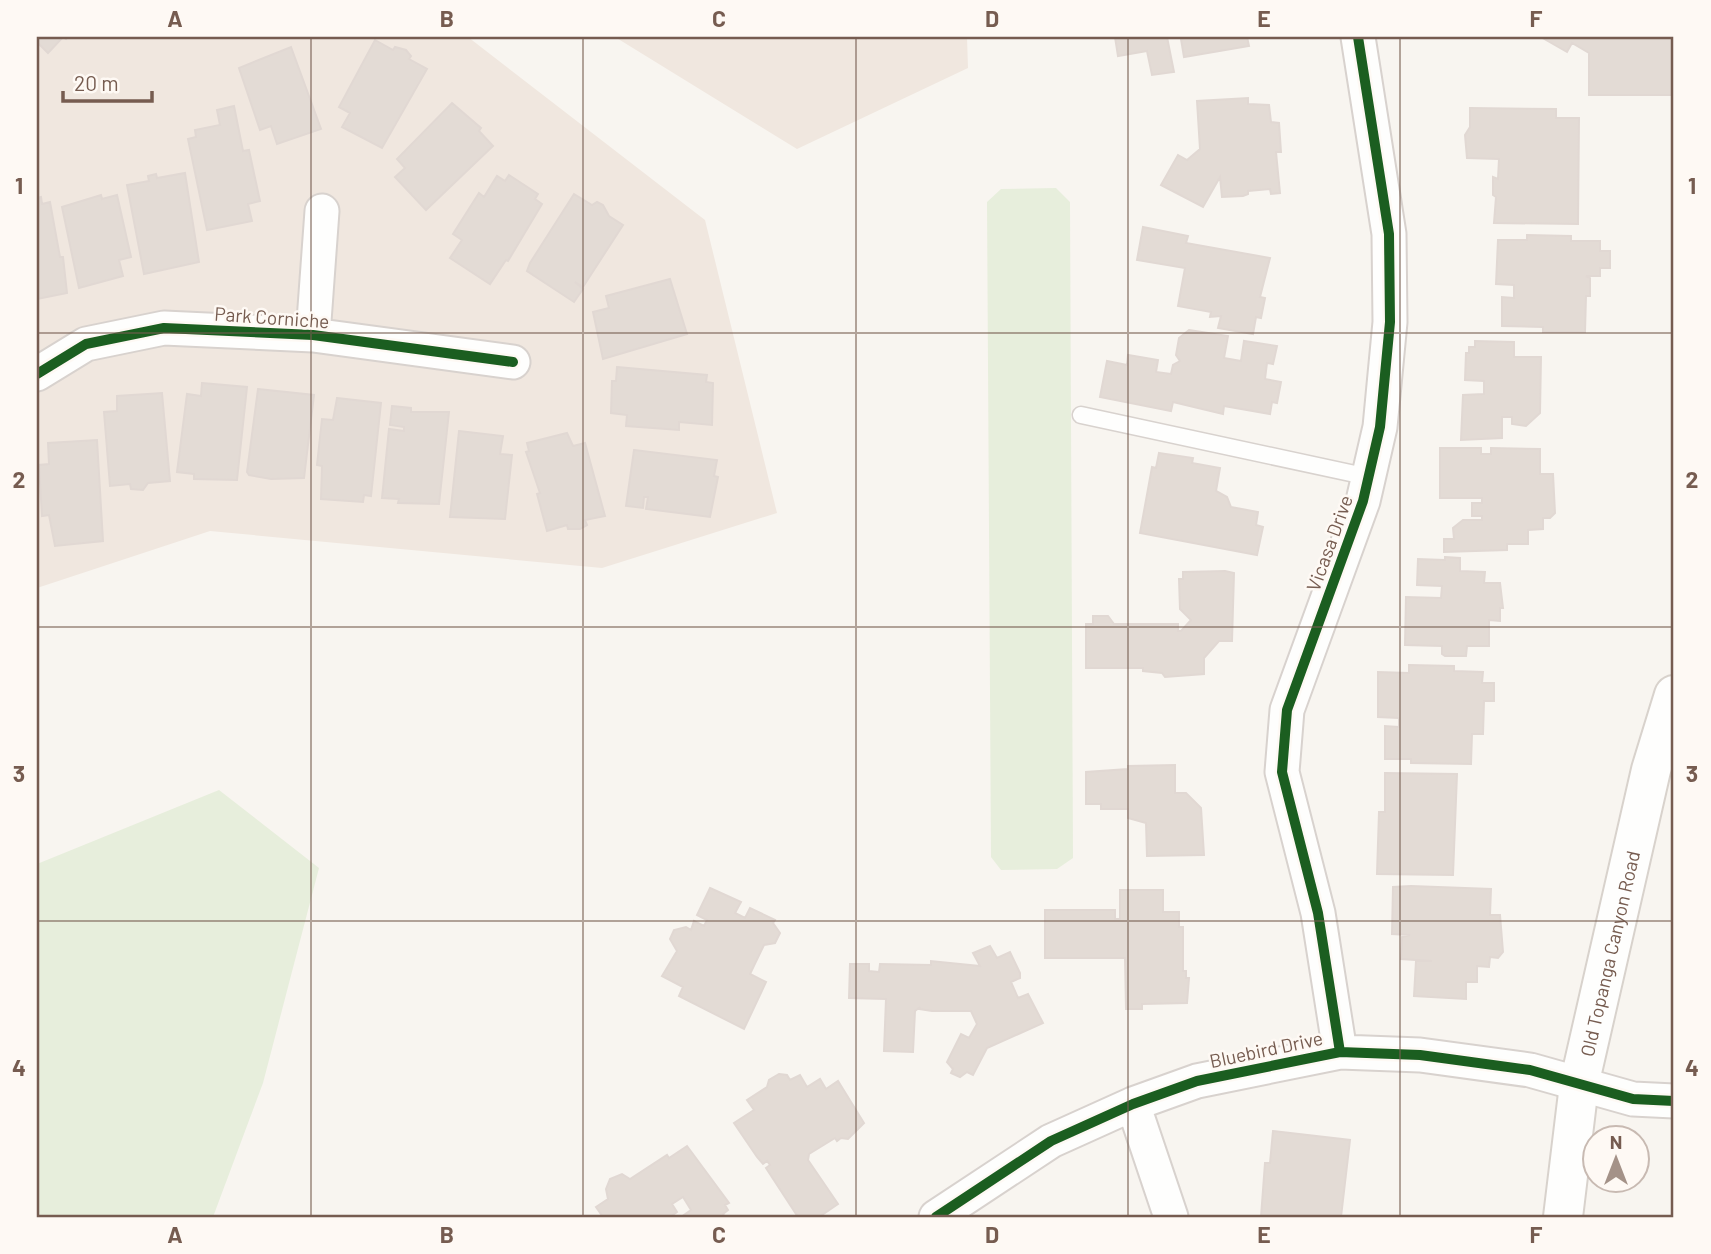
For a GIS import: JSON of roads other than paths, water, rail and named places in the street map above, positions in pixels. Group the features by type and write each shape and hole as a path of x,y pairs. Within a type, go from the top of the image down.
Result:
{"street":[{"name":"Vicasa Drive","path":"1340,1052 1318,913 1282,772 1287,710 1363,501 1380,427 1390,322 1389,234 1359,37"},
{"path":"313,335 322,211"},
{"name":"Park Corniche","path":"37,374 86,344 164,328 313,335 513,362"},
{"name":"Old Topanga Canyon Road","path":"1563,1217 1579,1085 1651,770 1674,695"},
{"name":"Bluebird Drive","path":"936,1217 1051,1141 1133,1104 1197,1081 1340,1052 1420,1055 1530,1070 1633,1099 1674,1101"},
{"path":"1133,1104 1171,1217"}],"lane":[{"path":"1082,415 1369,477"}]}
